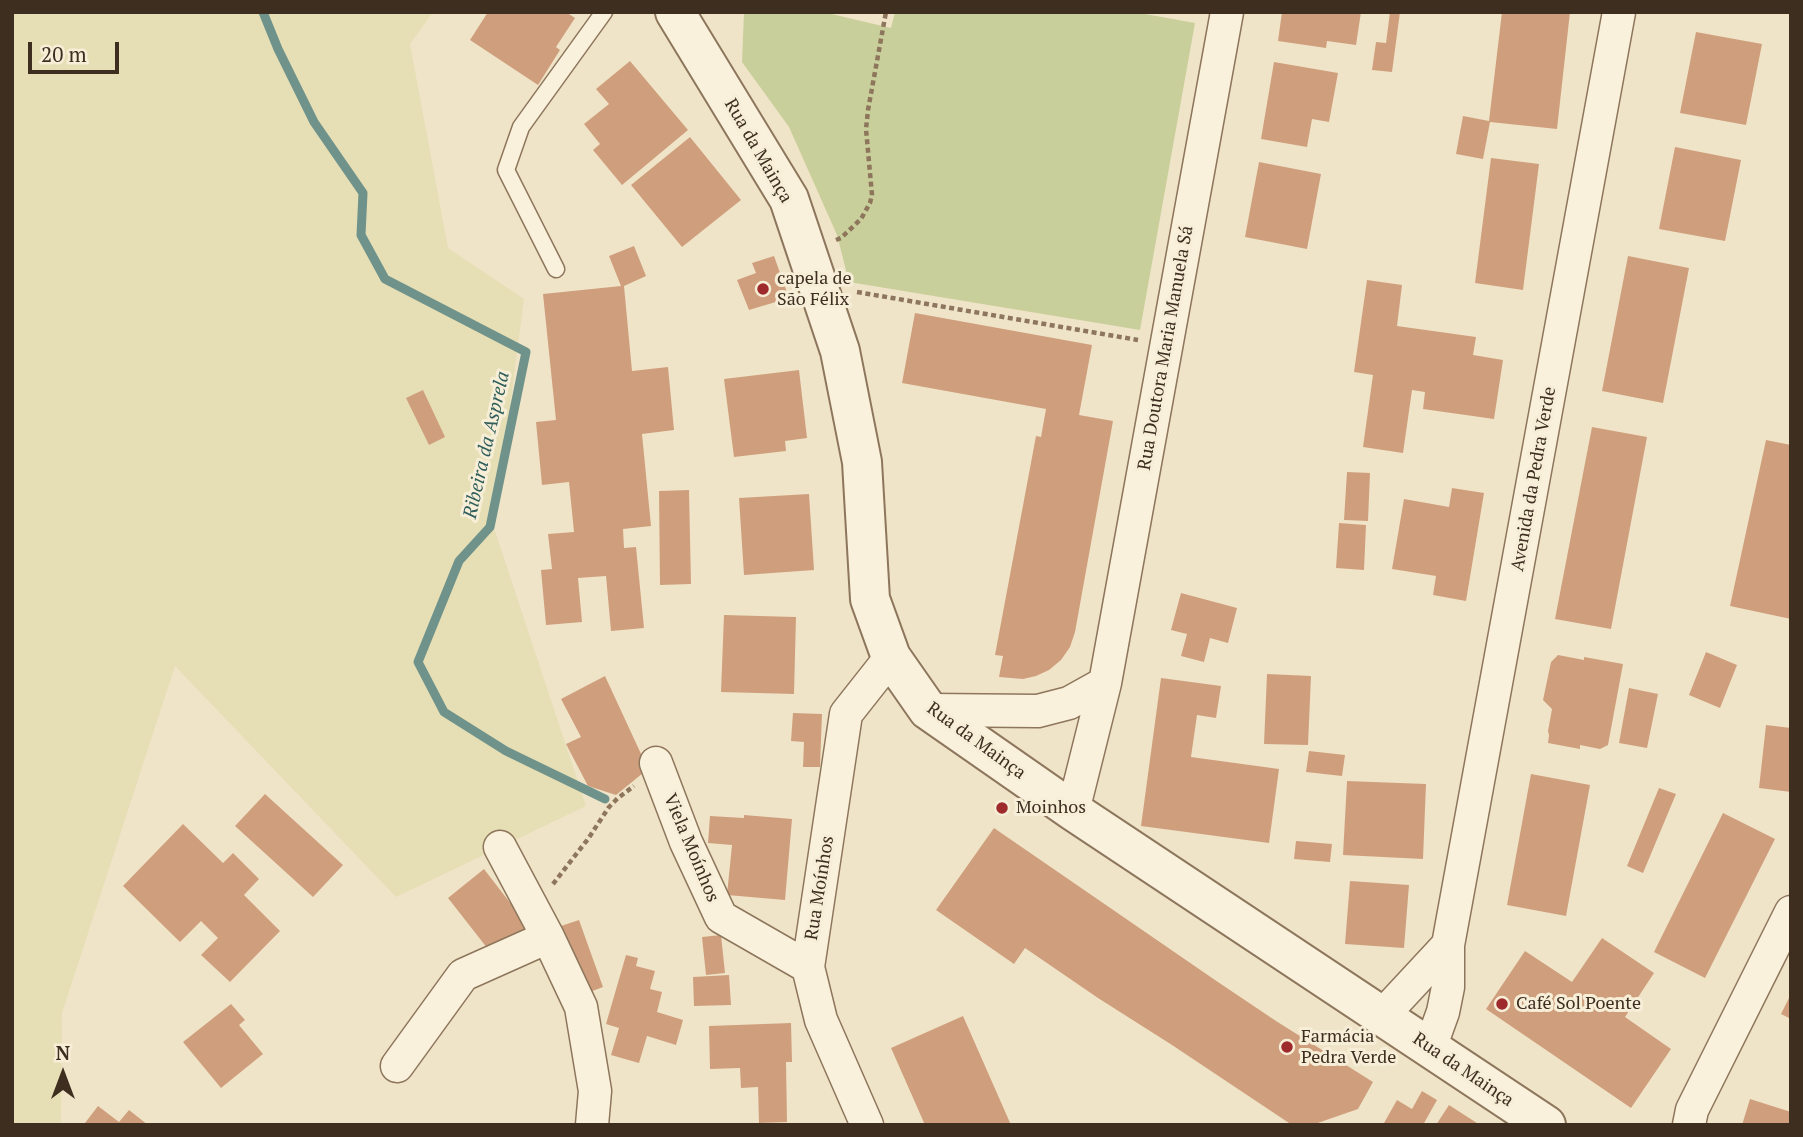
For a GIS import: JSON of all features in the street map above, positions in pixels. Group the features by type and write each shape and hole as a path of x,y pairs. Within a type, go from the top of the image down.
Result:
{"street":[{"name":"Rua da Mainça","path":"675,12 789,199 840,351 862,462 870,599 891,657 928,710 1073,811 1546,1125"},
{"name":"Rua Doutora Maria Manuela Sá","path":"1073,811 1105,683 1227,12"},
{"name":"Avenida da Pedra Verde","path":"1430,1048 1443,1012 1448,987 1448,946 1619,12"},
{"name":"Rua Moínhos","path":"867,1125 821,1020 808,967 846,714 891,657"},
{"path":"928,710 1038,711 1069,703 1105,683"},
{"name":"Viela Moínhos","path":"656,763 720,917 808,967"},
{"path":"500,847 541,923 581,1007 595,1091 592,1125"},
{"path":"1683,1120 1791,912"},
{"path":"397,1066 463,975 541,923"},
{"path":"1382,1016 1448,946"}],"lane":[{"path":"556,269 506,170 521,127 604,12"}],"path":[{"path":"812,269 862,219 870,203 872,187 867,120 886,12"},
{"path":"812,269 1166,345"},
{"path":"541,923 588,839 618,798"}],"shaded area":[{"path":"12,12 433,12 410,44 448,248 524,299 494,528 586,806 396,897 175,666 62,1013 61,1125 12,1125"}],"green space":[{"path":"744,12 823,12 891,28 895,12 1134,12 1195,23 1140,330 849,282 837,235 789,127 742,62"}],"building":[{"path":"488,12 566,12 575,18 556,47 560,50 538,85 470,40"},
{"path":"1282,12 1361,12 1356,45 1327,41 1326,48 1278,41"},
{"path":"1390,12 1400,12 1392,72 1372,70 1376,42 1386,43"},
{"path":"1502,12 1570,12 1557,129 1490,122 1483,159 1456,154 1463,116 1489,121"},
{"path":"1696,32 1762,44 1746,125 1680,113"},
{"path":"630,61 688,130 622,185 593,150 600,144 584,124 609,104 596,89"},
{"path":"1274,62 1338,73 1329,122 1312,119 1307,147 1261,139"},
{"path":"690,137 741,200 682,247 631,185"},
{"path":"1675,147 1741,160 1725,241 1659,229"},
{"path":"1491,158 1539,164 1523,290 1475,283"},
{"path":"1259,162 1321,174 1307,249 1245,237"},
{"path":"634,246 646,276 624,286 632,371 668,367 674,430 642,434 651,526 623,529 624,548 636,547 644,628 611,631 606,576 578,578 582,622 546,625 541,570 552,569 548,534 574,532 569,482 542,485 536,422 556,420 543,294 621,286 609,256"},
{"name":"capela de São Félix","path":"774,256 789,298 749,310 737,280 756,273 752,263"},
{"path":"1628,256 1689,268 1663,403 1602,391"},
{"path":"1367,280 1402,285 1397,326 1476,337 1473,355 1503,360 1494,419 1423,409 1425,392 1412,390 1403,453 1363,447 1373,375 1354,372"},
{"path":"915,313 1092,345 1079,415 1113,421 1075,632 1070,647 1061,660 1036,676 1023,679 999,677 1003,656 995,655 1036,436 1041,437 1046,409 902,383"},
{"path":"799,370 807,438 785,441 786,451 734,457 724,379"},
{"path":"423,390 445,437 429,445 406,398"},
{"path":"1592,427 1647,437 1611,629 1555,619"},
{"path":"1766,440 1791,445 1791,619 1730,606"},
{"path":"1347,472 1370,473 1368,521 1344,520"},
{"path":"1452,488 1484,493 1466,601 1433,595 1436,576 1392,569 1404,499 1449,507"},
{"path":"689,490 691,584 660,585 659,491"},
{"path":"809,494 814,570 744,575 739,498"},
{"path":"1339,523 1366,525 1364,570 1336,568"},
{"path":"1181,593 1237,608 1228,643 1210,638 1204,662 1181,656 1187,634 1171,630"},
{"path":"724,615 796,617 794,694 721,692"},
{"path":"1706,652 1737,665 1720,708 1689,695"},
{"path":"1558,655 1623,664 1608,745 1600,749 1580,745 1580,749 1548,743 1552,709 1543,700 1551,662"},
{"path":"1267,674 1311,676 1308,745 1264,744"},
{"path":"605,676 648,769 616,795 588,786 566,744 581,737 561,699"},
{"path":"1161,678 1221,686 1216,718 1197,715 1191,757 1279,769 1269,843 1141,826"},
{"path":"1629,688 1658,694 1647,748 1619,743"},
{"path":"793,713 822,714 820,767 803,767 804,742 791,741"},
{"path":"1766,725 1791,728 1791,792 1759,788"},
{"path":"1309,751 1345,755 1342,776 1306,772"},
{"path":"1531,774 1590,785 1566,916 1507,905"},
{"path":"1347,781 1426,784 1423,859 1343,855"},
{"path":"1659,788 1676,794 1643,873 1627,866"},
{"path":"265,794 343,865 313,897 235,826"},
{"path":"1723,813 1775,839 1705,978 1654,952"},
{"path":"744,815 792,819 785,900 727,895 732,845 708,843 710,816 744,818"},
{"path":"183,824 223,863 233,853 259,879 244,895 280,931 230,982 201,955 218,938 201,921 180,942 123,886"},
{"path":"994,828 1276,1021 1373,1082 1358,1109 1312,1125 1292,1125 1025,948 1014,964 936,910"},
{"path":"1296,841 1332,844 1330,862 1294,859"},
{"path":"484,869 531,930 495,958 448,898"},
{"path":"1350,881 1409,885 1404,948 1345,944"},
{"path":"579,920 603,987 582,995 558,927"},
{"path":"721,935 725,973 706,975 702,937"},
{"path":"1602,938 1654,973 1625,1017 1671,1049 1631,1108 1486,1009 1525,951 1572,982"},
{"path":"626,955 638,958 636,966 655,971 650,989 662,992 657,1012 683,1020 676,1045 647,1036 639,1063 611,1055 619,1028 606,1024"},
{"path":"729,975 731,1005 694,1006 693,977"},
{"path":"1791,994 1791,1019 1781,1014"},
{"path":"231,1004 245,1020 239,1025 263,1054 221,1088 183,1042"},
{"path":"963,1016 1011,1125 925,1125 891,1048"},
{"path":"791,1023 792,1062 786,1062 787,1122 759,1123 758,1087 741,1088 740,1068 710,1069 709,1026"},
{"path":"1422,1091 1437,1100 1423,1125 1384,1123 1397,1100 1412,1109"},
{"path":"1750,1099 1791,1112 1791,1125 1742,1125"},
{"path":"1449,1105 1480,1125 1436,1125"},
{"path":"98,1106 119,1122 129,1110 148,1125 87,1125 85,1123"}],"waterway":[{"name":"Ribeira da Asprela","path":"263,12 314,122 363,193 361,235 385,279 526,352 490,527 459,561 418,662 444,712 506,751 605,799"}],"place":[{"name":"capela de São Félix","path":"763,289"},
{"name":"Moinhos","path":"1002,808"},
{"name":"Café Sol Poente","path":"1502,1004"},
{"name":"Farmácia Pedra Verde","path":"1287,1047"}]}
